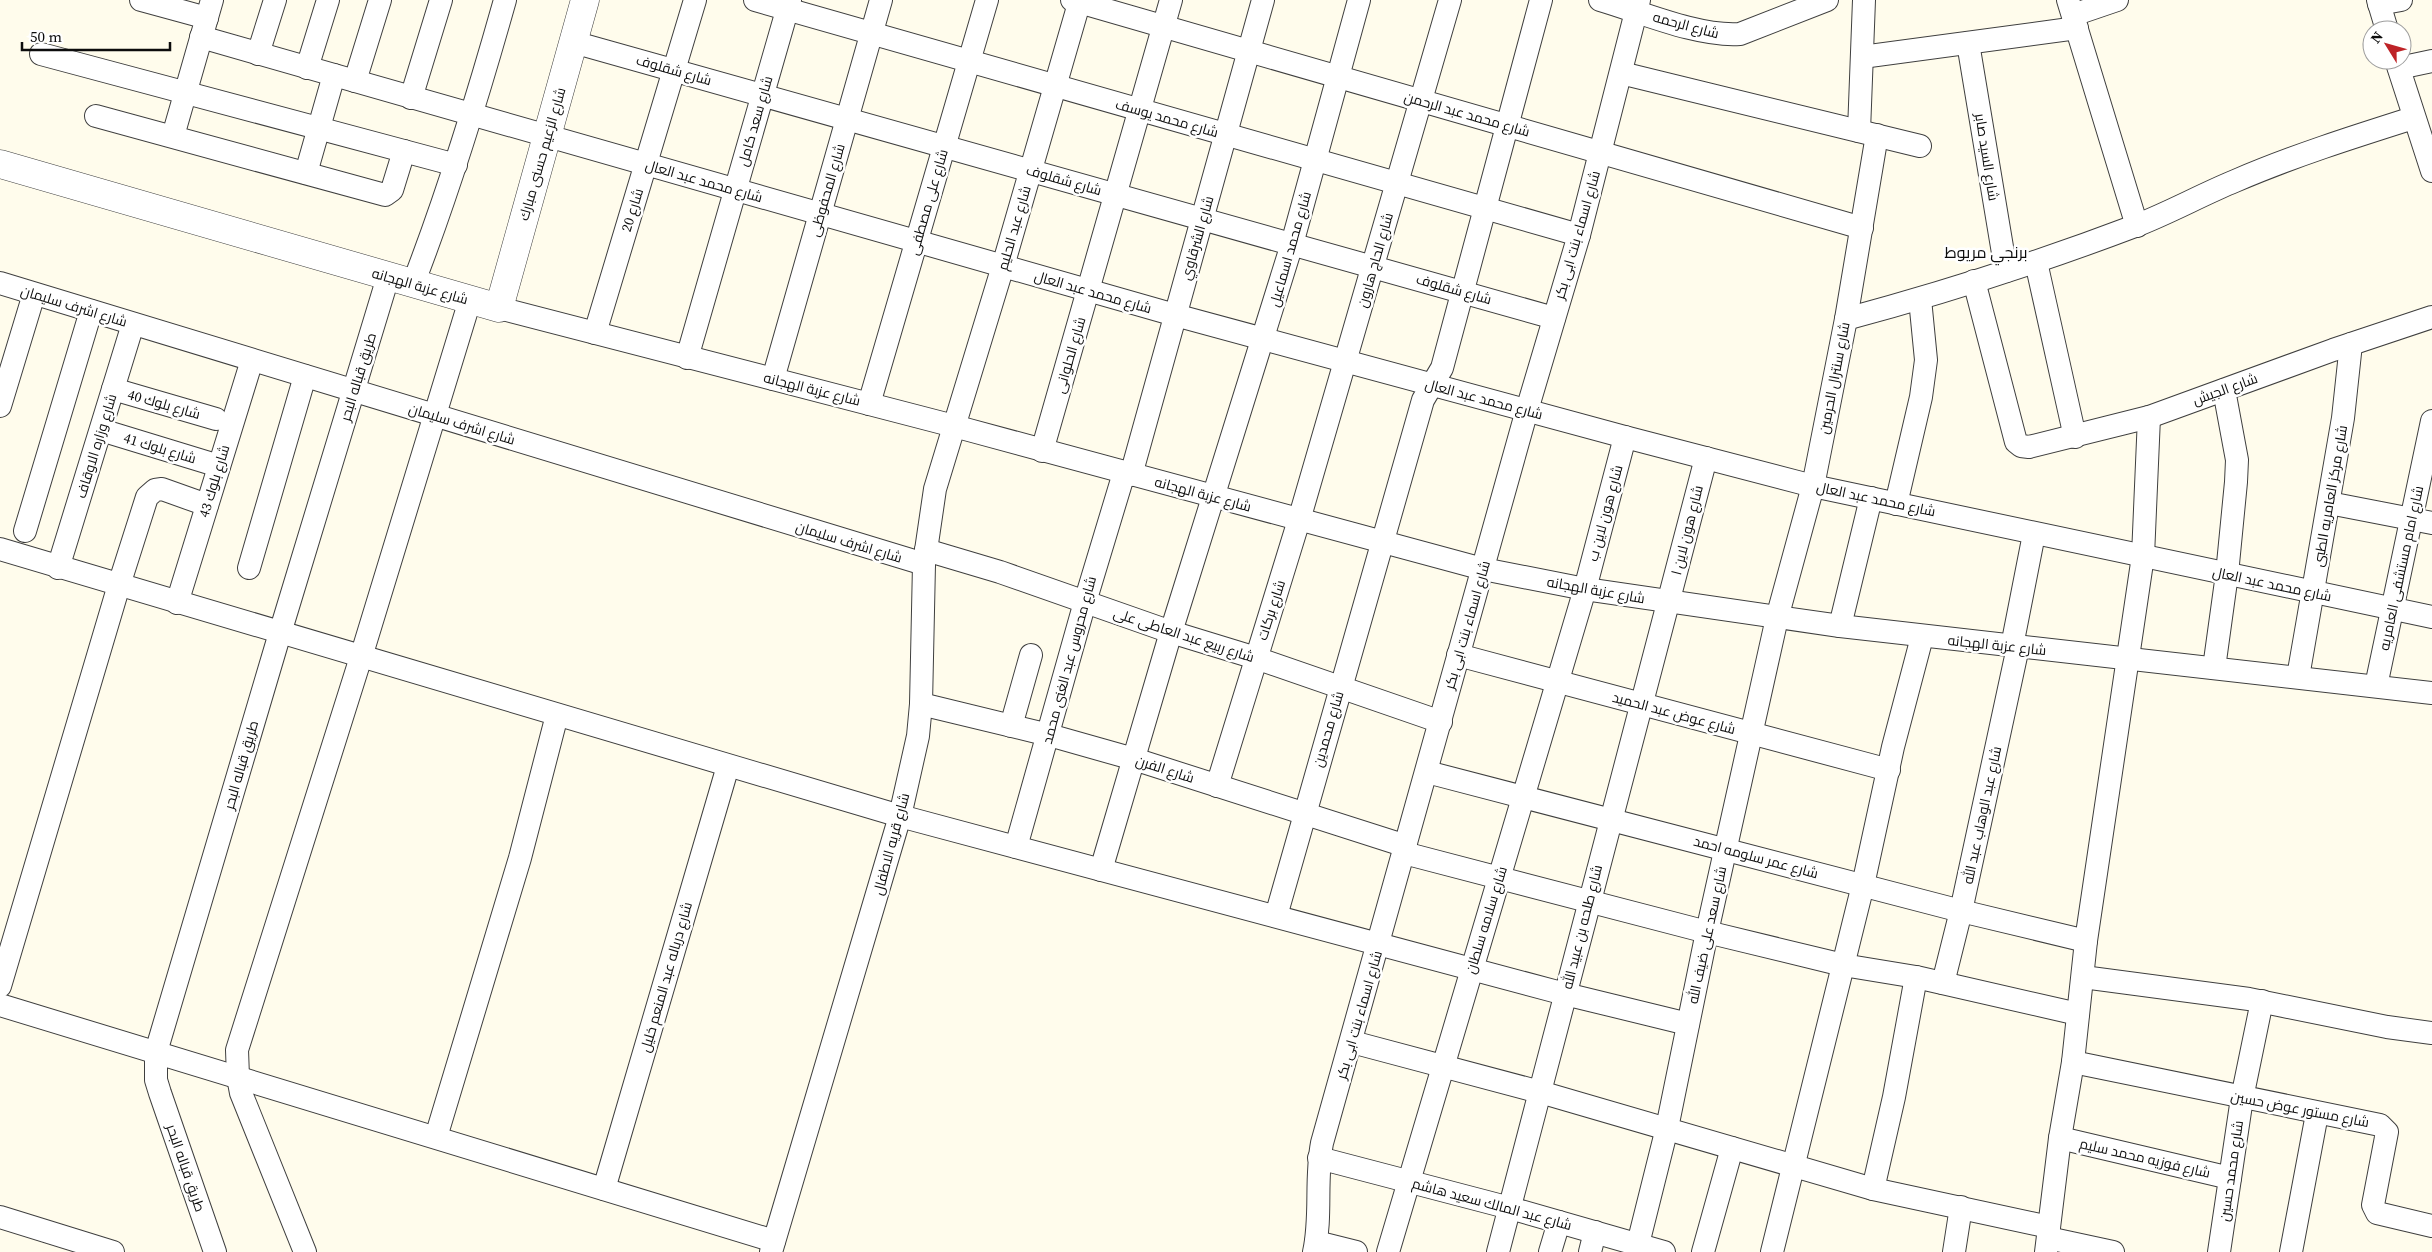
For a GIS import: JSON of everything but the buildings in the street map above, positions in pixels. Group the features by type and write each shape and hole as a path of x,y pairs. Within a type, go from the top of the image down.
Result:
{"street":[{"name":"شارع محمد عبد العال","path":"141,0 207,19 258,54 1263,340 1813,486 2432,617"},
{"path":"258,54 275,0"},
{"path":"307,68 328,0"},
{"path":"306,173 319,128 345,78 380,0"},
{"path":"412,98 441,0"},
{"name":"طريق قباله البحر","path":"215,1252 160,1093 155,1066 156,1052 354,391 400,281 456,165 505,0"},
{"name":"شارع الزعيم حسنى مبارك","path":"499,308 585,0"},
{"name":"شارع 20","path":"595,333 695,0"},
{"name":"شارع محمد يوسف","path":"755,0 789,5 872,33 1579,235"},
{"name":"شارع المحفوظى","path":"772,380 881,0"},
{"name":"شارع على مصطفى","path":"869,404 987,0"},
{"name":"شارع الحلوانى","path":"1042,451 1171,0"},
{"name":"شارع الشرقاوي","path":"1127,474 1175,315 1263,0"},
{"name":"شارع محمد اسماعيل","path":"1102,870 1171,632 1292,244 1359,0"},
{"name":"شارع الحاج هارون","path":"1300,520 1450,0"},
{"name":"شارع محمدين","path":"1276,916 1381,541 1423,400 1442,368 1541,0"},
{"name":"شارع الرحمه","path":"1600,0 1638,5 1725,35 1740,34 1827,0"},
{"name":"شارع سنترال الحرمين","path":"1777,618 1813,486 1862,228 1868,133 1862,57 1864,0"},
{"path":"1862,57 1968,43 2117,0"},
{"name":"شارع محمد عبد الرحمن","path":"1077,1 1862,228"},
{"name":"شارع عبد الحليم","path":"954,426 1003,266 1055,86 1077,1"},
{"path":"2386,1 2387,20"},
{"name":"شارع سعد كامل","path":"687,358 789,5"},
{"name":"شارع اسماء بنت ابى بكر","path":"1315,1247 1319,1158 1527,410 1579,235 1638,5"},
{"path":"2073,14 2137,226"},
{"path":"173,136 207,19"},
{"name":"شارع شقلوف","path":"573,42 1554,318"},
{"name":"شارع السيد صابر","path":"1968,43 2006,271"},
{"path":"41,54 456,165"},
{"path":"2412,63 2432,61"},
{"path":"2399,70 2432,171"},
{"path":"1621,73 1920,146"},
{"path":"96,116 385,194 392,190 404,151"},
{"path":"1846,319 1920,299 2036,262 2137,226 2234,181 2314,149 2413,118"},
{"name":"شارع عزبة الهجانه","path":"0,164 400,281 687,358 954,426 1483,569 1585,589 1777,618 1922,637 2432,693"},
{"path":"2036,262 2076,437"},
{"name":"شارع الجيش","path":"1974,281 2016,442 2021,446 2028,447 2076,437 2149,417 2351,344 2432,318"},
{"name":"شارع اشرف سليمان","path":"0,283 434,415 925,557"},
{"path":"0,406 34,294"},
{"path":"1896,504 1921,397 1926,360 1920,299"},
{"path":"305,1252 246,1107 238,1077 238,1050 470,300"},
{"path":"25,531 91,311"},
{"name":"شارع وزاره الاوقاف","path":"58,568 133,324"},
{"name":"شارع مركز العامريه الطبى","path":"2298,677 2343,418 2351,344"},
{"name":"شارع بلوك 43","path":"176,602 252,360"},
{"path":"249,568 305,376"},
{"name":"شارع بلوك 40","path":"113,389 216,419"},
{"path":"2214,668 2227,574 2237,460 2224,390"},
{"path":"2048,1239 2060,1138 2073,1062 2086,941 2126,659 2143,556 2149,417"},
{"name":"شارع امام مستشفى العامريه","path":"2376,686 2392,609 2422,521 2432,421"},
{"name":"شارع قريه الاطفال","path":"772,1247 900,816 918,736 921,704 925,557 935,489 954,426"},
{"name":"شارع بلوك 41","path":"101,430 219,466"},
{"name":"شارع هون لاين ب","path":"1585,589 1625,437"},
{"name":"شارع هون لاين ا","path":"1669,602 1706,458"},
{"name":"شارع محروس عبد الغنى محمد","path":"1016,847 1085,602 1127,474"},
{"path":"0,986 147,497 151,493 162,489 207,505"},
{"path":"1840,626 1871,498"},
{"path":"2329,502 2422,521"},
{"name":"شارع بركات","path":"1217,786 1300,520"},
{"name":"شارع عبد الوهاب عبد الله","path":"1943,983 1962,911 2015,647 2034,534"},
{"path":"0,549 58,568 900,816 1565,994 1688,1024"},
{"name":"شارع ربيع عبد العاطى على","path":"925,557 1000,572 1171,632 1256,658 1440,722"},
{"name":"شارع سلامه سلطان","path":"1388,1252 1585,589"},
{"name":"شارع طلحه بن عبيد الله","path":"1498,1252 1588,902 1669,602"},
{"name":"شارع سعد على ضيف الله","path":"1637,1248 1667,1128 1707,932 1777,618"},
{"path":"1772,1252 1922,637"},
{"path":"1011,726 1030,655"},
{"name":"شارع عوض عبد الحميد","path":"1458,655 1889,770"},
{"name":"شارع الفرن","path":"921,704 1049,735 1134,759 1305,814 1405,849 1499,878 1588,902 1843,965 1916,977 2078,1014"},
{"path":"436,1137 520,858 556,715"},
{"name":"شارع درباله عبد المنعم خليل","path":"604,1189 728,766"},
{"name":"شارع عمر سلومه احمد","path":"1427,772 1962,911 2086,941"},
{"path":"1873,1189 1894,1097 1916,977"},
{"path":"2083,977 2172,987 2262,1001 2387,1028 2432,1033"},
{"name":"شارع محمد حسين","path":"2219,1252 2242,1098 2262,1001"},
{"path":"0,1005 604,1189 772,1247"},
{"path":"1352,1042 1540,1092 1667,1128 1792,1167 1873,1189 1961,1207 2048,1239 2113,1252"},
{"name":"شارع مستور عوض حسين","path":"2073,1062 2385,1128 2387,1132 2374,1209 2377,1213 2432,1226"},
{"path":"2291,1252 2317,1114"},
{"name":"شارع فوزيه محمد سليم","path":"2060,1138 2230,1178"},
{"path":"1703,1252 1732,1148"},
{"name":"شارع عبد المالك سعيد هاشم","path":"1319,1158 1559,1222 1592,1242 1664,1252"},
{"path":"1954,1252 1961,1207"},
{"path":"0,1217 113,1252"},
{"path":"1550,1252 1559,1222"},
{"path":"1315,1247 1356,1252"}],"district":[{"name":"برنجي مريوط","path":"1986,252"}]}
